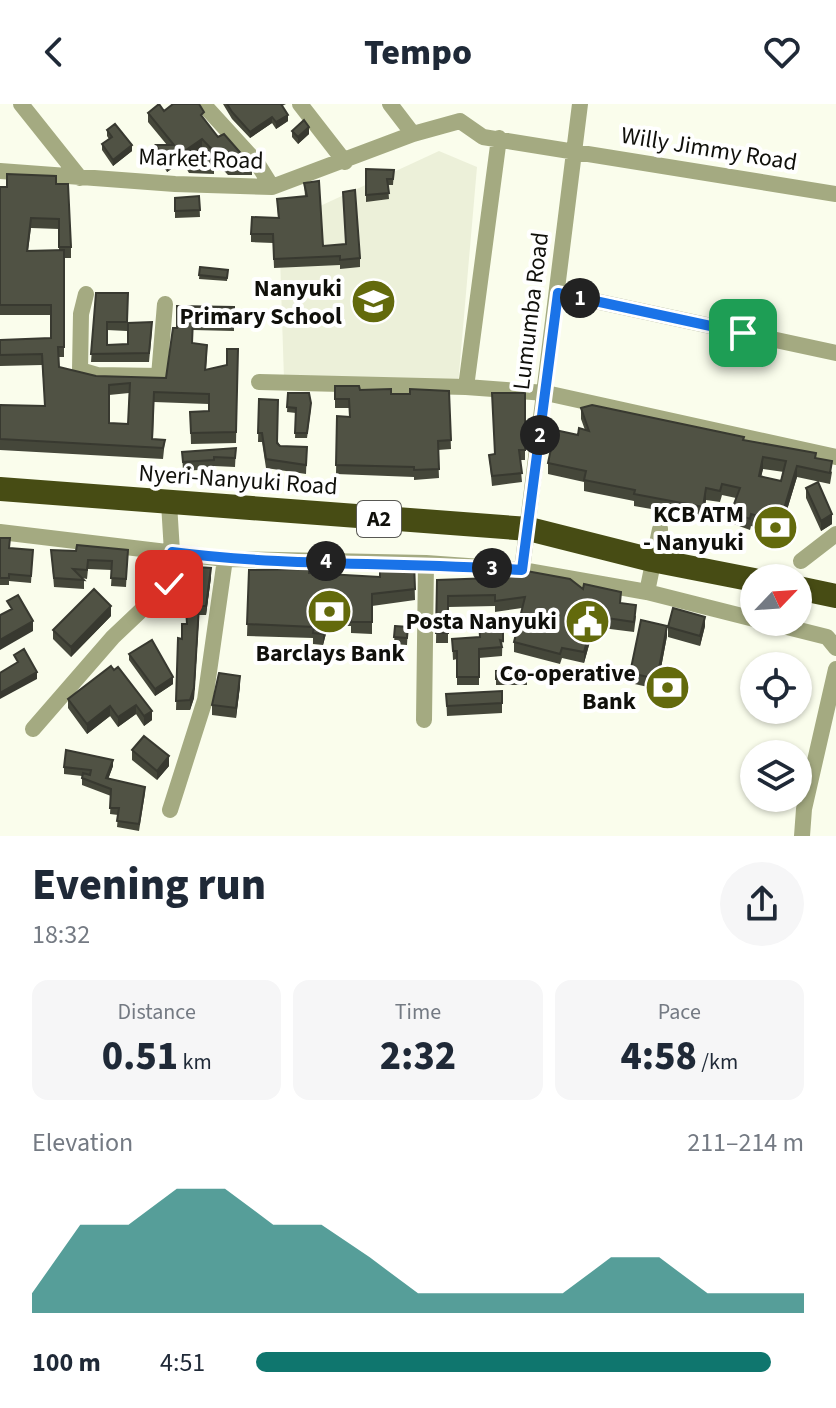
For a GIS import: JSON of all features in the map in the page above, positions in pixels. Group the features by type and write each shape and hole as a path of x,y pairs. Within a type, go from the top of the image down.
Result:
{"highway":[{"name":"Nyeri-Nanyuki Road","path":"0,489 529,529 652,560 740,577"},
{"path":"812,591 836,596"}],"street":[{"path":"21,104 80,178"},
{"path":"300,104 345,162"},
{"path":"390,104 413,134"},
{"name":"Lumumba Road","path":"522,570 580,104"},
{"path":"205,106 257,163 272,187"},
{"name":"Market Road","path":"0,171 272,187 345,162 459,112 483,137 575,151"},
{"path":"466,387 499,138"},
{"name":"Willy Jimmy Road","path":"575,151 836,194"},
{"path":"558,293 836,353"},
{"path":"86,294 78,359 80,370 97,375 159,376 165,304"},
{"path":"259,382 466,387 546,393 836,457"},
{"path":"33,729 113,637 169,584 172,552 169,503"},
{"path":"647,592 660,529"},
{"path":"0,532 225,559 426,563 522,570 647,592 740,615"},
{"path":"801,561 836,534"},
{"path":"170,810 205,700 225,559"},
{"path":"424,720 426,563"},
{"path":"812,633 827,637 836,648"},
{"path":"802,836 804,809 836,669"}],"shaded area":[{"name":"Nanyuki Primary School","path":"439,151 477,167 458,385 284,379 279,225"}],"building":[{"path":"159,104 164,111 173,104 199,104 204,112 201,115 218,137 224,134 252,166 228,166 202,139 167,163 156,145 174,145 148,113"},
{"path":"227,104 281,104 288,115 276,122 272,117 250,132"},
{"path":"304,120 309,127 298,137 292,131"},
{"path":"115,124 132,145 113,160 102,144 112,137 107,130"},
{"path":"186,158 214,159 214,164 189,164"},
{"path":"366,169 394,170 393,179 387,179 389,193 366,195"},
{"path":"7,174 56,176 56,184 68,184 71,247 59,247 59,219 31,218 27,251 64,250 64,347 58,347 59,367 96,376 166,378 173,328 177,328 177,306 234,307 234,321 193,319 192,343 207,345 205,370 227,365 227,349 238,349 236,432 191,433 190,412 209,411 209,394 154,392 152,439 165,440 163,448 0,439 0,405 45,406 42,354 0,355 0,340 51,338 51,305 0,305 0,187 7,187","holes":["130,383 128,424 109,423 109,385"]},
{"path":"319,181 323,246 346,244 343,192 355,190 360,258 274,259 273,234 251,234 252,217 279,218 277,199 307,196 304,183"},
{"path":"199,196 200,210 175,211 175,198"},
{"path":"200,267 228,270 227,278 199,275"},
{"path":"96,293 128,293 127,322 107,322 107,345 128,344 128,323 152,322 149,353 91,354"},
{"path":"335,386 359,386 360,390 391,389 391,394 410,394 410,389 449,391 451,440 438,441 439,469 336,465 337,416 350,417 349,399 335,399"},
{"path":"288,393 309,393 311,403 307,433 295,433 296,408 287,407"},
{"path":"492,393 525,393 525,450 519,450 522,473 492,476 489,455 495,454"},
{"path":"259,399 278,400 277,443 280,446 307,447 306,465 266,459 262,433 258,433"},
{"path":"592,405 744,437 743,440 816,453 815,458 832,461 830,473 797,466 780,522 751,514 750,519 731,512 740,488 722,484 720,491 706,488 703,507 634,494 635,490 584,480 586,471 548,463 555,430 578,435 579,428 589,431 581,408","holes":["763,457 786,461 781,481 759,476"]},
{"path":"236,448 235,458 214,457 214,460 183,462 182,452"},
{"path":"818,482 832,514 821,521 806,488"},
{"path":"0,538 10,538 9,548 33,550 31,576 9,574 9,578 0,578"},
{"path":"77,545 128,550 126,579 111,578 112,561 88,560 87,570 73,569 84,580 54,578 51,550 76,551"},
{"path":"380,562 414,562 415,589 372,594 372,622 351,622 351,615 328,614 323,634 313,633 314,627 247,624 249,570 309,569 309,573 380,577"},
{"path":"195,567 211,568 206,606 199,606 194,688 190,700 176,701 178,638 182,639 182,624 187,624 184,578 194,579"},
{"path":"493,569 521,570 570,579 583,589 584,584 621,592 620,603 636,605 634,622 594,616 584,652 562,648 560,654 514,642 525,597 495,601 495,595 448,596 448,633 436,633 437,580 493,578"},
{"path":"94,589 111,606 71,647 53,630"},
{"path":"18,595 33,621 0,640 0,615 12,609 7,601"},
{"path":"673,608 705,617 700,636 668,627"},
{"path":"503,620 502,647 479,649 479,677 457,677 457,651 453,651 452,639 480,637 479,621"},
{"path":"641,620 667,626 657,679 630,673"},
{"path":"395,626 408,627 407,638 394,637"},
{"path":"152,640 173,677 155,689 129,654"},
{"path":"24,649 37,672 0,693 0,673 18,662 14,655"},
{"path":"111,666 114,670 118,667 152,711 144,716 136,705 118,717 110,706 87,724 68,699"},
{"path":"527,670 527,679 496,679 496,671"},
{"path":"219,673 240,676 236,708 212,705"},
{"path":"502,691 502,703 447,706 446,694"},
{"path":"144,736 169,756 157,771 132,750"},
{"path":"66,750 113,760 106,778 145,787 139,824 117,821 119,808 110,808 111,789 82,778 83,773 90,775 91,770 64,767"}],"place":[{"name":"Nanyuki Primary School","path":"373,302"},
{"name":"KCB ATM - Nanyuki","path":"775,528"},
{"name":"Barclays Bank","path":"330,611"},
{"name":"Posta Nanyuki","path":"588,621"},
{"name":"Co-operative Bank","path":"667,687"}],"route":[{"path":"169,584 172,552 225,559 426,563 522,570 558,293 743,333"}]}
